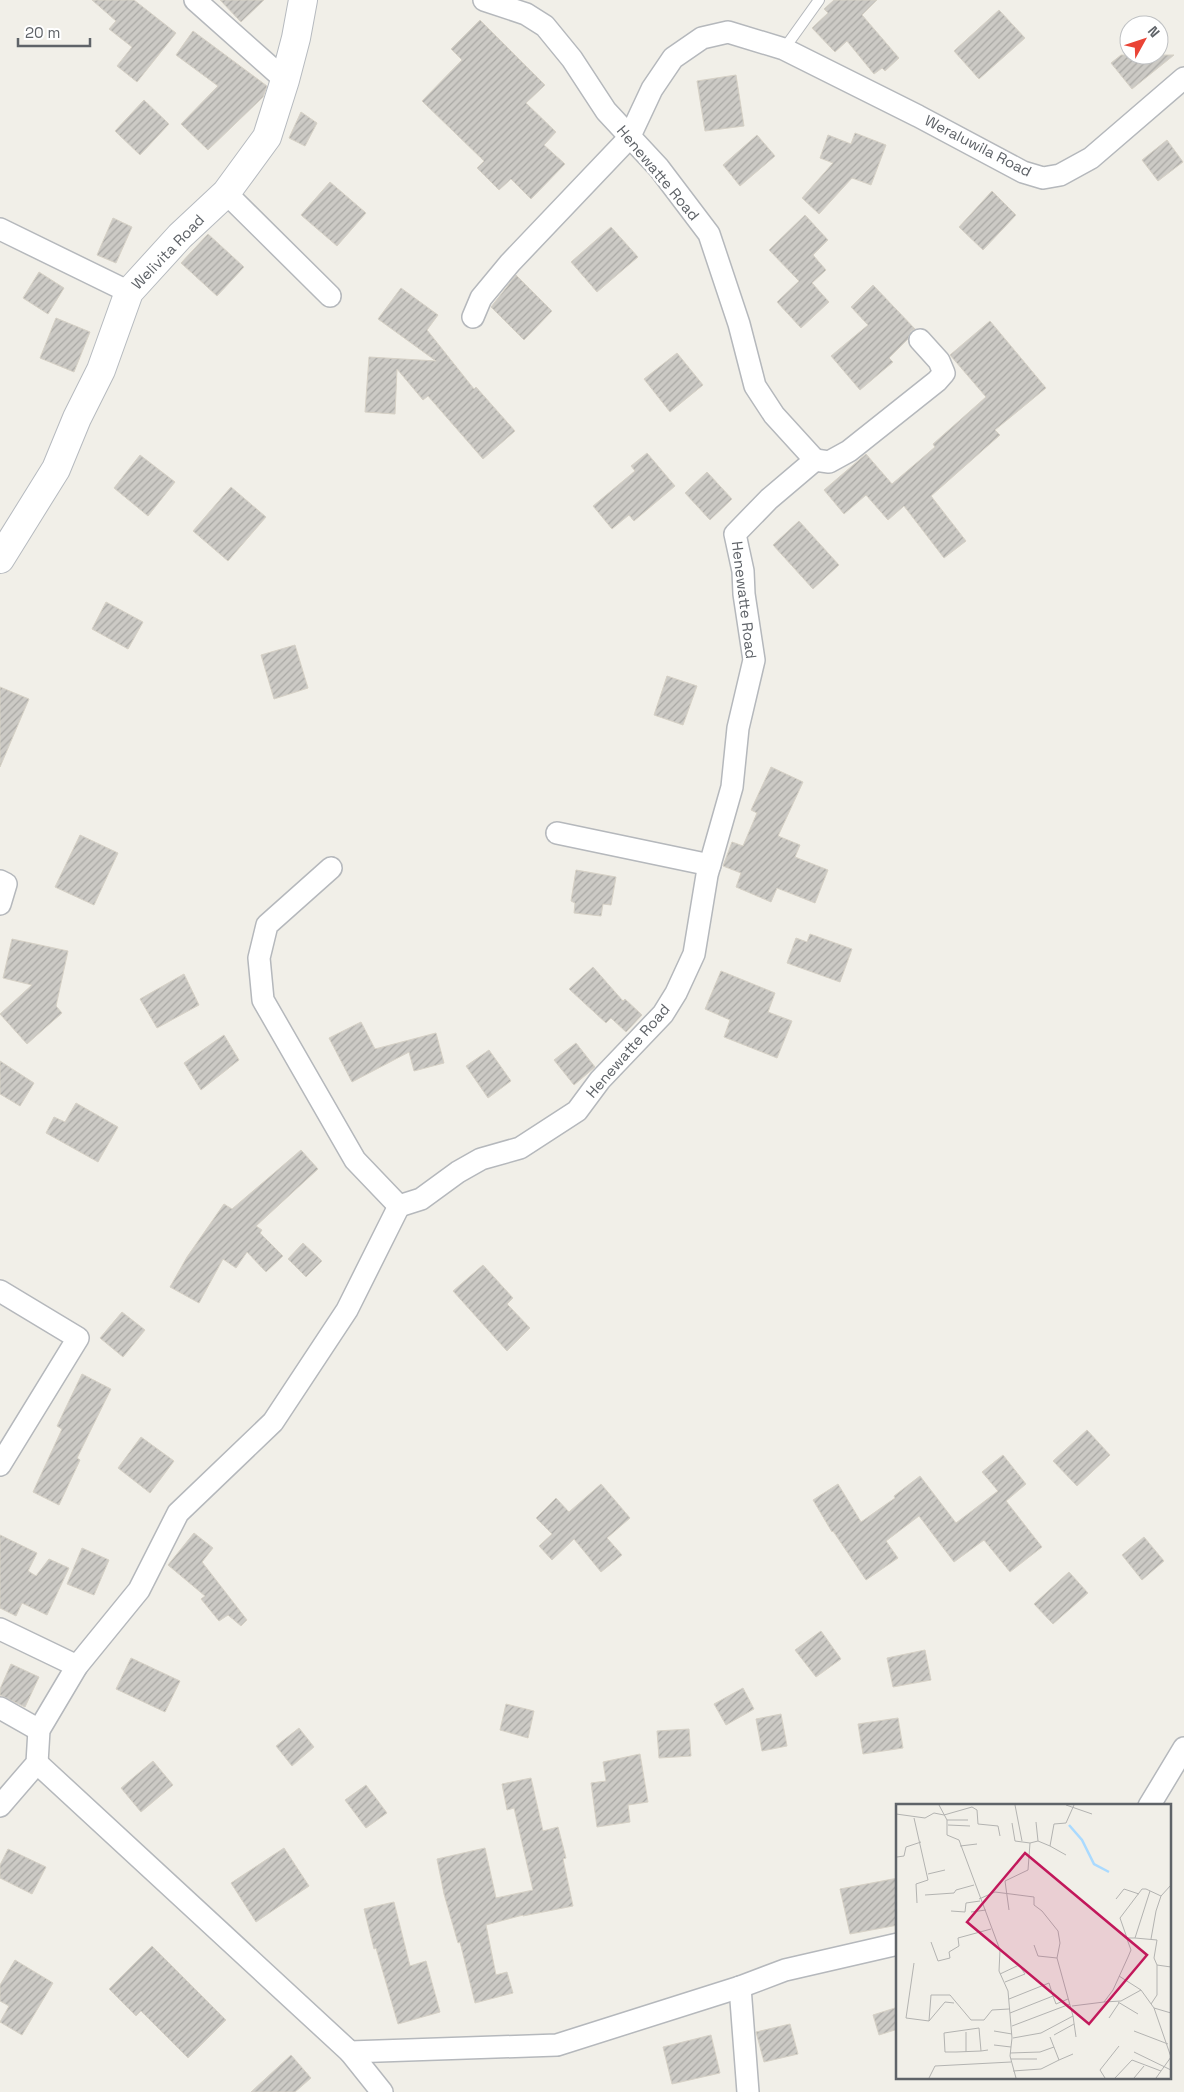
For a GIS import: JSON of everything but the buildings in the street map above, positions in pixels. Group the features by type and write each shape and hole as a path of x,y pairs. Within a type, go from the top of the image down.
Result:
{"street":[{"path":"195,0 285,80"},
{"name":"Welivita Road","path":"0,559 56,469 77,418 101,370 129,292 180,236 226,193 267,137 285,80 296,38 303,0"},
{"name":"Henewatte Road","path":"399,1206 421,1199 458,1172 481,1159 520,1148 577,1110 600,1080 663,1014 676,993 694,954 710,865 732,787 738,728 754,660 744,594 743,571 735,534 768,499 815,460 774,415 755,386 739,324 709,234 659,168 629,138 606,111 572,59 545,26 526,14 484,0"},
{"path":"473,318 481,298 510,263 629,138 652,89 674,58 702,38 728,32 784,49"},
{"name":"Weraluwila Road","path":"784,49 918,116 1023,172 1043,178 1060,175 1091,158 1184,78"},
{"path":"226,193 330,296"},
{"path":"0,229 129,292"},
{"path":"815,460 829,462 849,451 937,381 944,372 939,361 920,340"},
{"path":"557,833 710,865"},
{"path":"0,1806 37,1763 39,1730 77,1666 139,1590 178,1513 273,1422 347,1310 399,1206 355,1160 263,1000 259,958 267,925 332,868"},
{"path":"0,881 6,884 0,904"},
{"path":"0,1292 78,1338 0,1465"},
{"path":"0,1629 77,1666"},
{"path":"0,1708 39,1730"},
{"path":"1150,1804 1184,1748"},
{"path":"37,1763 350,2052 382,2092"},
{"path":"350,2052 557,2045 740,1987 785,1970 896,1944"},
{"path":"740,1987 748,2092"}],"lane":[{"path":"784,49 819,0"}]}
